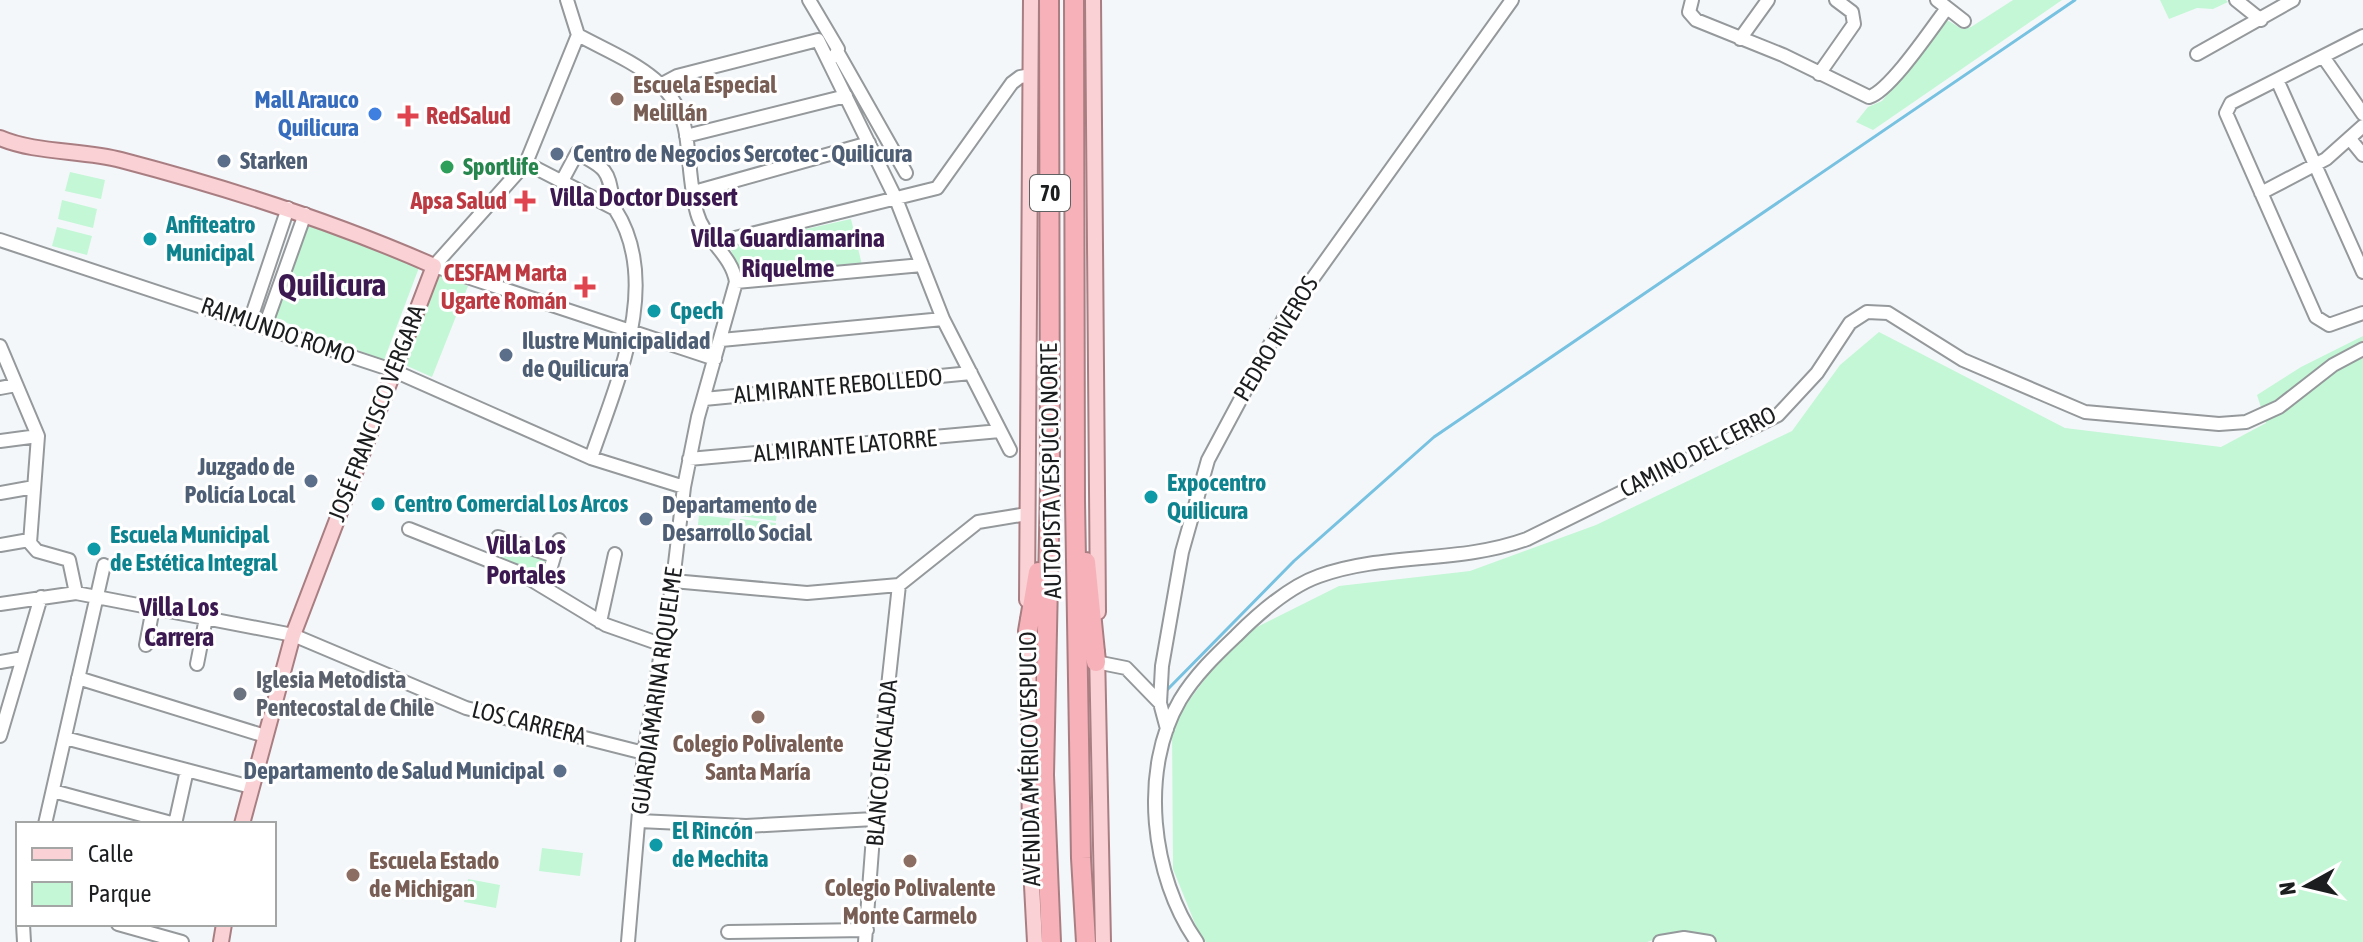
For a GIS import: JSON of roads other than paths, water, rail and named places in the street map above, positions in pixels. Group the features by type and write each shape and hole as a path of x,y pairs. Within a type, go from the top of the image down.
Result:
{"highway":[{"name":"AUTOPISTA VESPUCIO NORTE","path":"1049,0 1050,486 1044,703 1046,866 1051,942"},
{"name":"AUTOPISTA VESPUCIO NORTE","path":"1074,0 1075,501 1081,858 1086,942"},
{"path":"1028,631 1050,486"},
{"path":"1075,501 1088,575 1096,662"}],"main road":[{"name":"AVENIDA AMÉRICO VESPUCIO","path":"1031,0 1027,514 1030,848 1035,942"},
{"path":"1093,0 1096,662 1103,942"},
{"path":"2,140 102,155 288,208 434,266"},
{"name":"JOSÉ FRANCISCO VERGARA","path":"242,822 293,635 434,266"}],"street":[{"path":"567,0 578,35 662,84 677,102 686,136 698,218 733,269 736,282 922,265"},
{"path":"809,0 833,54 846,96 896,199 943,319 1010,450"},
{"name":"PEDRO RIVEROS","path":"1167,729 1160,703 1162,666 1193,503 1208,460 1263,353 1305,287 1512,0"},
{"path":"1692,0 1688,9 1693,18 1783,55 1865,96 1877,94 1942,4 1964,21"},
{"path":"1740,39 1768,0"},
{"path":"1819,74 1855,21 1852,12 1836,0"},
{"path":"2236,0 2261,20"},
{"path":"2197,54 2293,0"},
{"name":"JOSÉ FRANCISCO VERGARA","path":"434,266 526,163 578,35"},
{"path":"2363,36 2278,82 2231,103 2226,110 2316,317 2326,324 2363,313"},
{"path":"662,84 677,76 818,40 833,54 906,173"},
{"path":"2324,58 2363,114"},
{"path":"715,243 937,188 1012,83 1031,75"},
{"path":"2278,82 2363,272"},
{"path":"686,136 846,96"},
{"path":"2261,193 2316,166 2363,126"},
{"path":"2350,139 2363,155"},
{"path":"694,192 869,143"},
{"path":"562,181 577,153 608,173 615,209 633,262 632,331 591,458"},
{"path":"526,163 615,209"},
{"path":"250,321 288,208"},
{"path":"265,326 305,214"},
{"name":"RAIMUNDO ROMO","path":"0,240 392,370 591,458 684,487"},
{"path":"434,266 715,359"},
{"path":"268,267 284,273"},
{"name":"GUARDIAMARINA RIQUELME","path":"628,942 644,753 673,581 684,487 736,282"},
{"name":"CAMINO DEL CERRO","path":"1167,729 1180,701 1209,663 1247,625 1293,590 1317,576 1359,565 1492,552 1527,539 1778,415 1817,373 1850,323 1867,312 1888,313 1952,354 2085,412 2219,424 2246,422 2279,407 2333,365 2363,349"},
{"path":"721,340 943,319"},
{"path":"0,346 38,436 29,540 37,551 69,560 76,593"},
{"name":"ALMIRANTE REBOLLEDO","path":"704,399 971,373"},
{"path":"0,388 16,385"},
{"name":"ALMIRANTE LATORRE","path":"689,459 1000,431"},
{"path":"0,441 38,436"},
{"path":"0,493 34,487"},
{"path":"673,581 807,593 899,585 978,522 1027,514"},
{"path":"409,529 545,587 600,622 663,645"},
{"path":"490,561 499,534 554,556"},
{"path":"0,545 29,540"},
{"path":"545,587 559,540"},
{"path":"600,622 615,554"},
{"path":"45,822 104,565"},
{"name":"BLANCO ENCALADA","path":"866,936 874,819 899,585"},
{"name":"LOS CARRERA","path":"0,604 76,593 293,635 466,708 644,753"},
{"path":"0,736 3,716 41,597"},
{"path":"146,645 153,608"},
{"path":"197,664 206,618"},
{"path":"0,662 23,658"},
{"path":"1096,662 1126,668 1160,703"},
{"path":"78,678 265,736"},
{"path":"1167,729 1156,789 1156,836 1165,877 1197,942"},
{"path":"65,738 251,787"},
{"path":"175,822 187,770"},
{"path":"53,791 168,822"},
{"path":"639,821 746,826 874,819"},
{"path":"150,928 182,942"},
{"path":"728,932 866,936"},
{"path":"1660,942 1684,938 1709,942"}],"waterway":[{"path":"1166,691 1294,561 1434,437 2075,0"}],"place":[{"name":"Escuela Especial Melillán","path":"617,99"},
{"name":"Mall Arauco Quilicura","path":"375,114"},
{"name":"RedSalud","path":"408,116"},
{"name":"Centro de Negocios Sercotec - Quilicura","path":"557,154"},
{"name":"Starken","path":"224,161"},
{"name":"Sportlife","path":"447,167"},
{"name":"Apsa Salud","path":"525,201"},
{"name":"Anfiteatro Municipal","path":"150,239"},
{"name":"CESFAM Marta Ugarte Román","path":"585,287"},
{"name":"Cpech","path":"654,311"},
{"name":"Ilustre Municipalidad de Quilicura","path":"506,355"},
{"name":"Juzgado de Policía Local","path":"311,481"},
{"name":"Expocentro Quilicura","path":"1151,497"},
{"name":"Centro Comercial Los Arcos","path":"378,504"},
{"name":"Departamento de Desarrollo Social","path":"646,519"},
{"name":"Escuela Municipal de Estética Integral","path":"94,549"},
{"name":"Iglesia Metodista Pentecostal de Chile","path":"240,694"},
{"name":"Colegio Polivalente Santa María","path":"758,717"},
{"name":"Departamento de Salud Municipal","path":"560,771"},
{"name":"El Rincón de Mechita","path":"656,845"},
{"name":"Colegio Polivalente Monte Carmelo","path":"910,861"},
{"name":"Escuela Estado de Michigan","path":"353,875"}],"district":[{"name":"Villa Doctor Dussert","path":"644,197"},
{"name":"Villa Guardiamarina Riquelme","path":"788,253"},
{"name":"Quilicura","path":"332,285"},
{"name":"Villa Los Portales","path":"526,560"},
{"name":"Villa Los Carrera","path":"179,622"}]}
